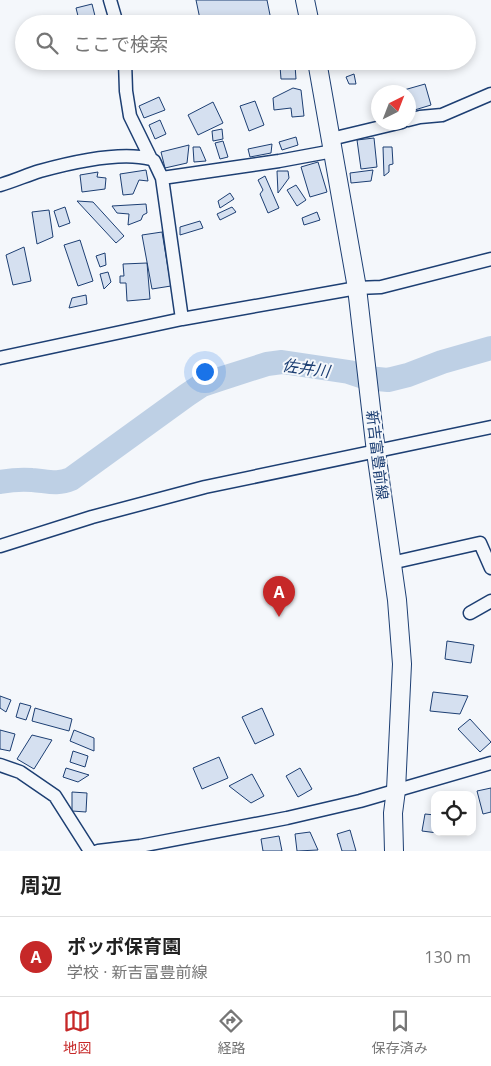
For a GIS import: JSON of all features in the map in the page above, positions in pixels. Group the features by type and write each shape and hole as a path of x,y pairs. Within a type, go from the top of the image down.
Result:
{"main road":[{"path":"305,0 308,15"},
{"name":"新吉富豊前線","path":"318,70 356,288 376,452 397,600 402,664 394,813 394,851"}],"street":[{"path":"110,0 114,15"},
{"path":"125,70 130,116 162,178 182,319"},
{"path":"416,118 442,115 491,94"},
{"path":"162,178 278,161 378,130"},
{"path":"0,185 76,163 119,157 151,158"},
{"path":"0,358 182,319 356,288 381,287 491,259"},
{"path":"0,546 148,501 205,487 491,427"},
{"path":"391,563 480,543 491,568"},
{"path":"470,613 491,601"},
{"path":"98,851 140,846 287,818 360,801 491,763"},
{"path":"0,764 20,772 56,796 90,851"}],"building":[{"path":"196,0 267,0 270,15 199,15"},
{"path":"92,4 95,15 78,15 76,8"},
{"path":"280,70 295,70 296,79 281,79"},
{"path":"354,74 356,84 349,84 346,77"},
{"path":"425,84 431,105 416,110 416,87"},
{"path":"293,88 301,90 304,116 292,117 291,108 274,110 273,98"},
{"path":"159,97 165,110 144,118 139,106"},
{"path":"255,101 264,125 249,131 240,106"},
{"path":"213,102 223,123 198,135 188,115"},
{"path":"160,120 166,134 155,139 149,125"},
{"path":"222,129 223,139 213,141 212,131"},
{"path":"296,137 298,145 282,150 279,142"},
{"path":"374,138 377,167 361,169 357,140"},
{"path":"223,141 228,157 220,159 215,143"},
{"path":"272,144 271,153 250,157 248,149"},
{"path":"189,145 187,163 165,168 161,152"},
{"path":"193,147 200,147 206,161 194,162"},
{"path":"383,147 392,147 393,164 389,165 389,172 384,176"},
{"path":"318,162 327,192 310,197 301,167"},
{"path":"146,170 148,181 139,180 133,194 123,195 120,174"},
{"path":"373,170 371,181 351,183 350,173"},
{"path":"277,171 288,171 289,178 278,193"},
{"path":"98,172 97,177 106,178 105,189 82,192 80,175"},
{"path":"265,176 279,208 268,213 260,194 263,190 258,180"},
{"path":"296,185 306,200 297,206 287,190"},
{"path":"230,193 234,199 220,208 218,201"},
{"path":"77,201 93,202 124,236 116,243"},
{"path":"146,204 147,213 143,215 141,220 128,225 129,214 117,213 112,206"},
{"path":"65,207 70,223 59,227 54,211"},
{"path":"232,207 236,212 220,220 217,214"},
{"path":"49,210 53,237 37,244 32,212"},
{"path":"317,212 320,220 304,225 302,218"},
{"path":"200,221 203,228 180,235 180,227"},
{"path":"162,232 171,286 152,289 142,235"},
{"path":"80,240 93,281 78,286 64,245"},
{"path":"24,247 31,281 13,285 6,255"},
{"path":"105,253 106,265 100,267 96,256"},
{"path":"147,263 150,299 127,301 126,283 120,283 120,276 124,276 123,264"},
{"path":"108,272 111,282 104,289 100,274"},
{"path":"86,295 87,304 69,308 72,298"},
{"path":"447,641 474,645 471,663 445,659"},
{"path":"433,692 468,696 460,714 430,711"},
{"path":"0,696 11,700 6,712 0,708"},
{"path":"20,703 31,706 26,720 16,717"},
{"path":"35,708 72,719 69,731 32,721"},
{"path":"262,708 274,735 255,744 242,717"},
{"path":"470,719 491,742 480,752 458,729"},
{"path":"0,730 15,734 10,751 0,749"},
{"path":"74,730 94,738 94,751 70,741"},
{"path":"32,735 52,740 34,769 17,759"},
{"path":"73,751 88,756 85,767 70,762"},
{"path":"219,757 228,778 202,789 193,768"},
{"path":"66,768 89,775 78,782 63,777"},
{"path":"300,768 312,789 298,797 286,776"},
{"path":"252,774 264,796 251,803 229,786"},
{"path":"491,788 491,812 483,814 477,791"},
{"path":"72,792 87,793 86,812 72,811"},
{"path":"425,814 431,815 431,832 422,831"},
{"path":"350,830 356,851 342,851 337,834"},
{"path":"310,832 318,850 297,851 295,834"},
{"path":"279,836 282,851 263,851 261,839"}],"waterway":[{"name":"佐井川","path":"0,482 12,480 56,482 71,479 202,385 267,364 282,362 349,372 367,378 388,380 491,348"}],"place":[{"name":"ポッポ保育園","path":"279,617"}]}
